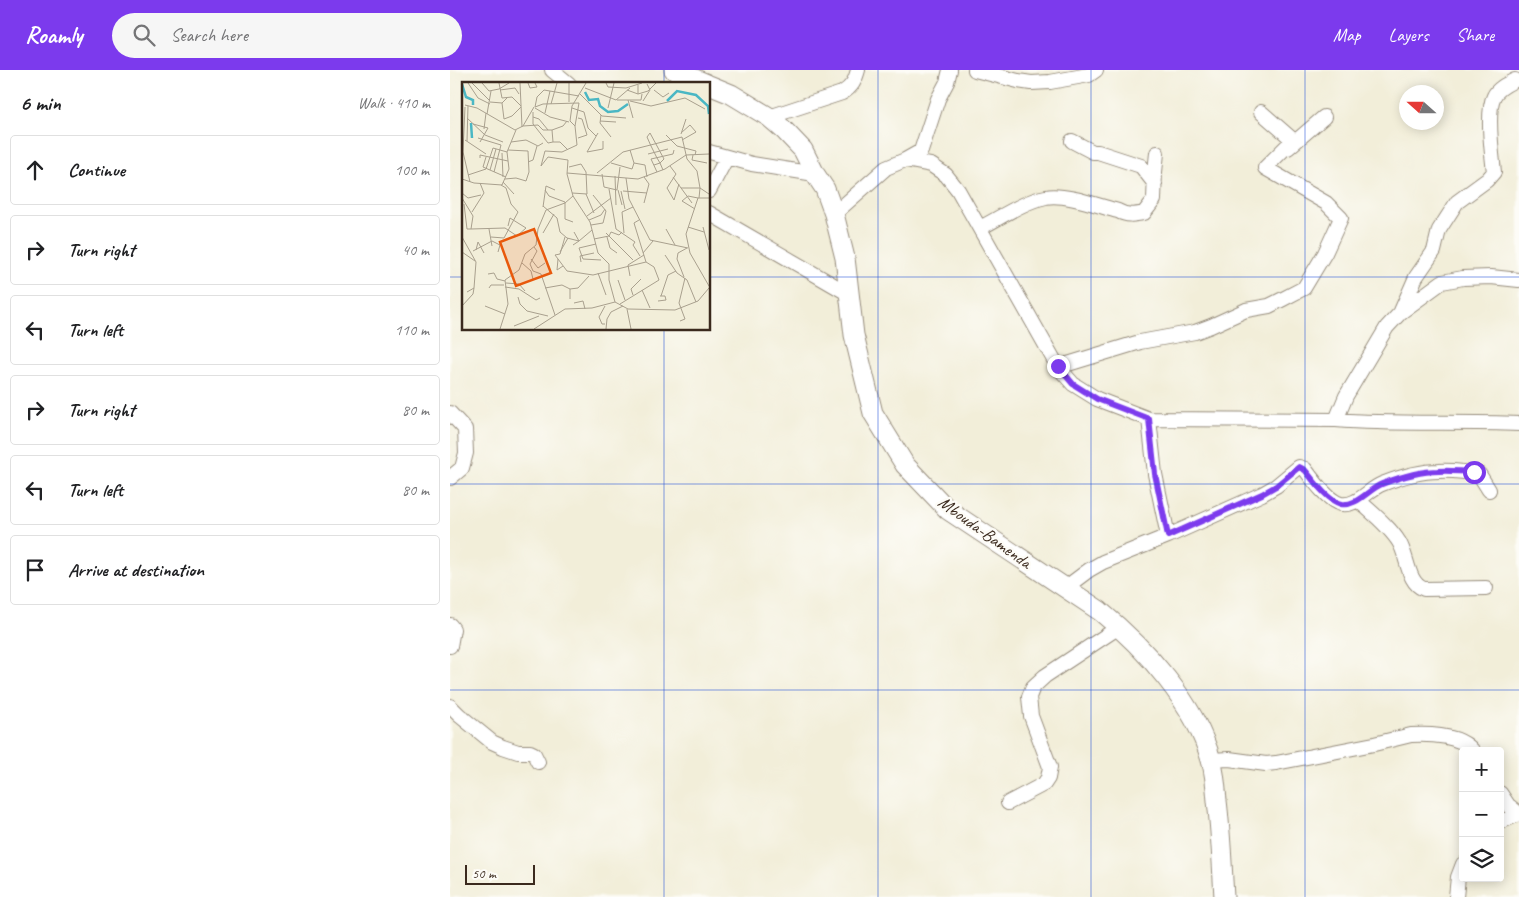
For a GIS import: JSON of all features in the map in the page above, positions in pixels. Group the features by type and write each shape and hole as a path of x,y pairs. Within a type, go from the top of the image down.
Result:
{"highway":[{"name":"Mbouda-Bamenda","path":"674,70 703,82"},
{"name":"Mbouda-Bamenda","path":"710,85 731,94 770,117 803,150 825,189 834,214 845,258 854,335 873,413 905,465 948,510 1065,588 1119,627 1168,680 1195,718 1211,760 1215,779 1221,833 1224,897"}],"street":[{"path":"552,70 567,82"},
{"path":"770,117 842,93 849,89 855,80 858,70"},
{"path":"834,214 886,168 921,151 938,99 950,70"},
{"path":"975,70 1031,83 1050,82 1089,75 1096,70"},
{"path":"1401,312 1416,277 1434,251 1440,230 1457,202 1487,180 1494,172 1491,128 1493,97 1499,89 1515,80"},
{"path":"1261,112 1293,140 1265,168"},
{"path":"1265,168 1324,117"},
{"path":"1072,141 1093,152 1141,166 1155,184"},
{"path":"710,152 752,164 815,174"},
{"path":"980,228 1033,201 1048,196 1061,197 1124,214 1144,213 1154,200 1157,153"},
{"path":"710,189 727,157"},
{"path":"905,160 931,165 946,176 958,190 1058,366 1073,384 1097,399 1149,419 1336,420 1368,423 1486,422 1519,424"},
{"path":"1058,366 1140,342 1195,332 1246,310 1269,306 1304,288 1325,253 1340,218 1326,203 1265,168"},
{"path":"710,214 849,294"},
{"path":"1336,420 1346,396 1387,327 1401,312 1442,282 1463,278 1491,277 1519,280"},
{"path":"450,412 465,429 466,454 462,468 450,478"},
{"path":"1149,419 1155,474 1168,536"},
{"path":"1065,588 1103,562 1168,536 1262,494 1276,486 1299,467 1305,470 1329,497 1336,502 1344,504 1358,500 1380,485 1406,476 1438,471 1474,472 1482,478 1489,490"},
{"path":"1358,500 1399,542 1418,587 1424,589 1486,588"},
{"path":"450,625 453,629 450,646"},
{"path":"1008,803 1044,784 1048,778 1050,767 1031,716 1030,697 1033,687 1045,676 1119,627"},
{"path":"450,706 458,715 492,742 518,752 530,752 534,754 538,762"},
{"path":"1211,760 1229,759 1266,764 1276,763 1423,734 1457,739 1470,747"},
{"path":"1504,800 1519,814 1504,820"},
{"path":"1456,897 1459,874"}],"route":[{"path":"1058,366 1073,384 1097,399 1149,419 1151,452 1168,536 1262,494 1276,486 1299,467 1305,470 1329,497 1336,502 1344,504 1358,500 1380,485 1406,476 1438,471 1474,472"}]}
